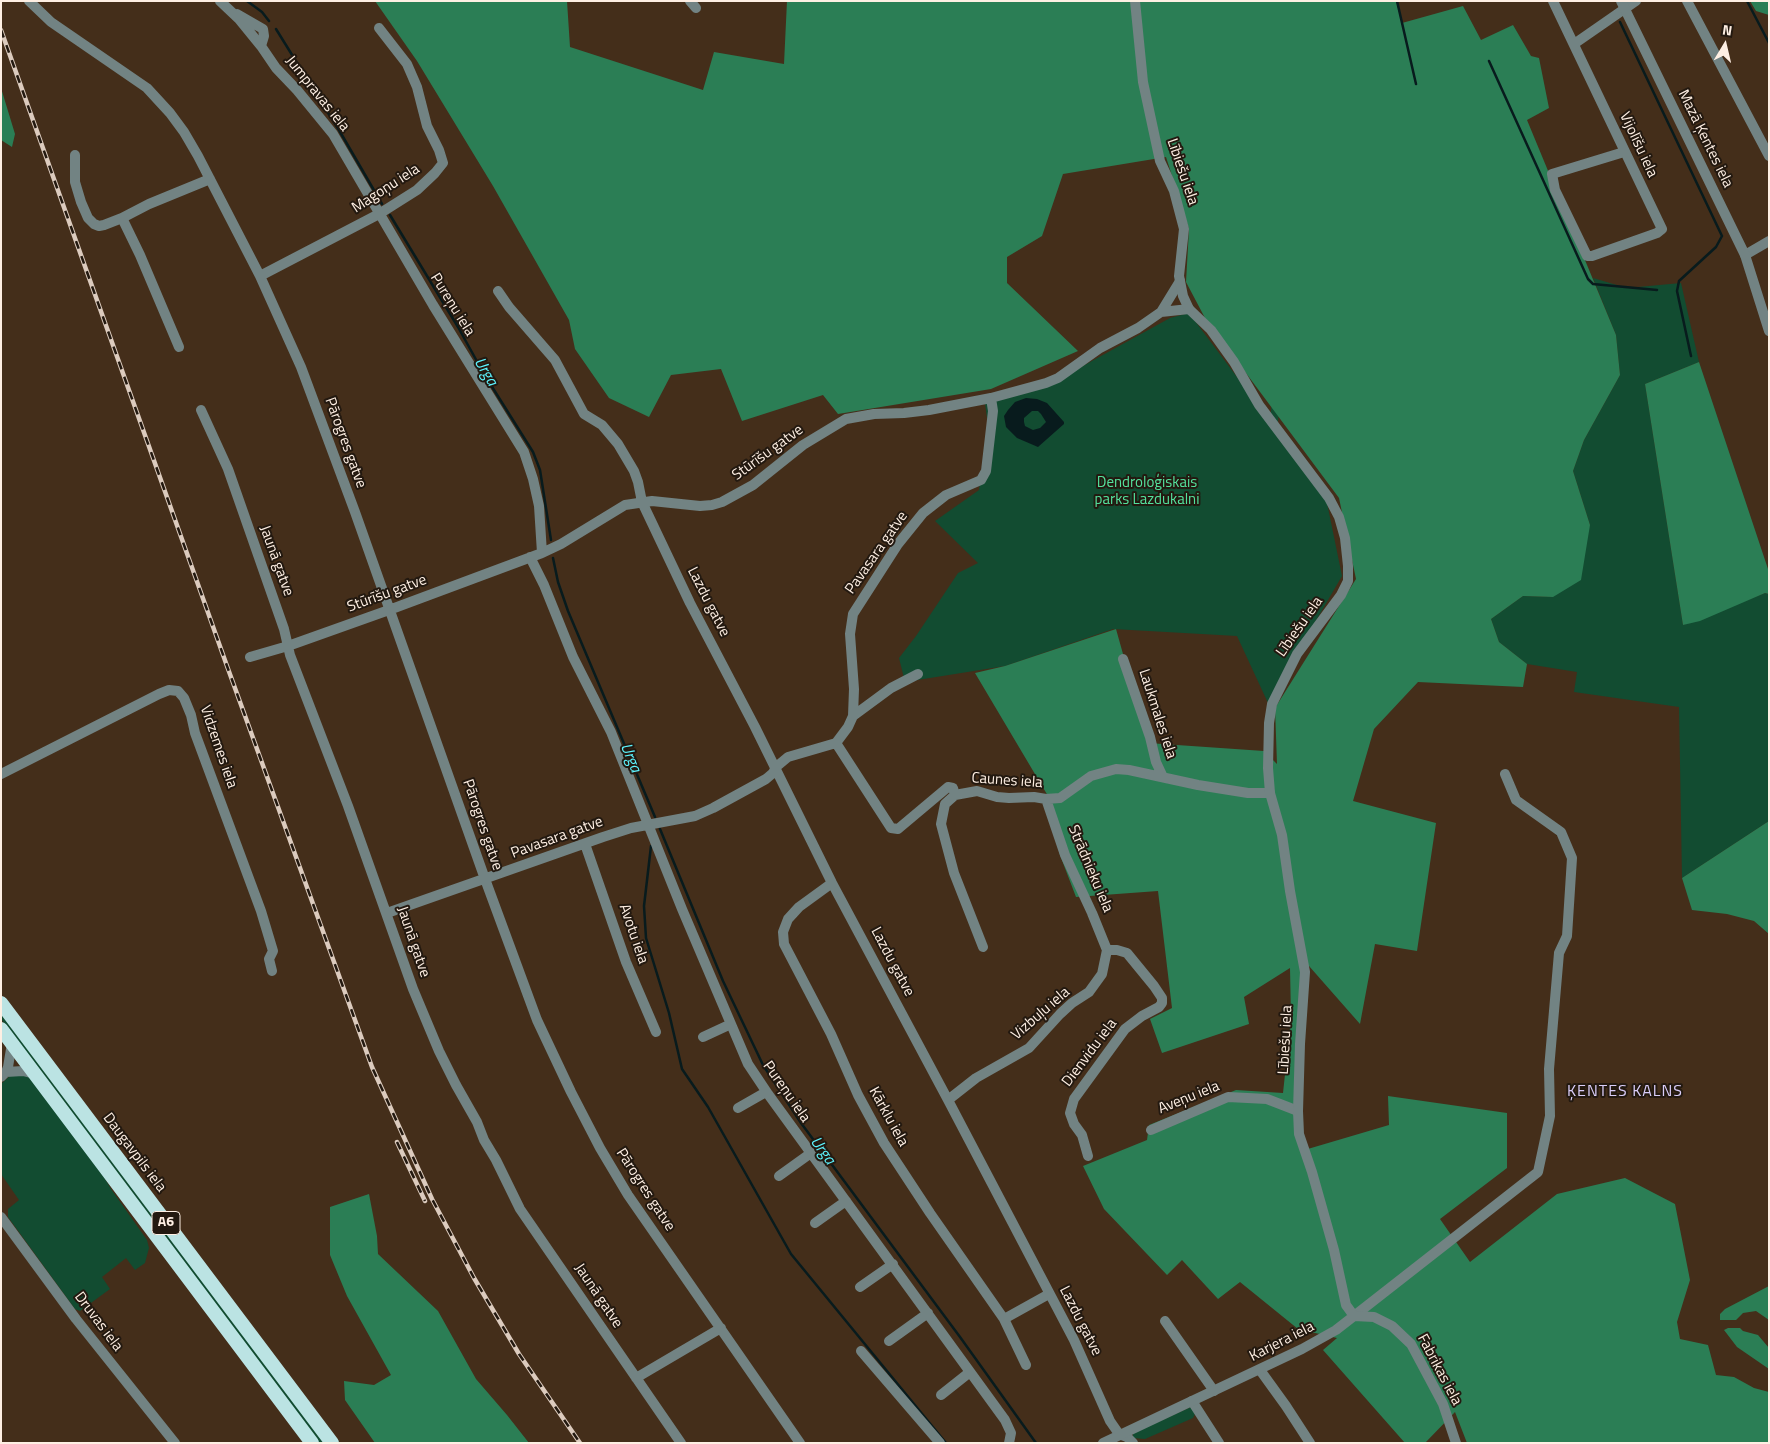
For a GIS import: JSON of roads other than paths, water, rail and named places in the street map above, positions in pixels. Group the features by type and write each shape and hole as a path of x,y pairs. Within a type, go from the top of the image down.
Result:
{"highway":[{"name":"Daugavpils iela","path":"1,1003 332,1443"},
{"name":"Daugavpils iela","path":"1,1028 312,1443"}],"street":[{"path":"29,1 52,22 158,98 184,132 210,179 149,204 122,218 99,226 88,218 75,182 74,155"},
{"name":"Jumpravas iela","path":"220,1 232,11 260,26 264,32 261,46 276,68 297,90 333,134 380,214"},
{"name":"Lībiešu iela","path":"1135,1 1143,82 1160,161 1174,191 1184,229 1180,280 1183,296 1189,309 1204,322 1223,346 1259,404 1329,498 1339,517 1345,538 1348,581 1342,595 1297,654 1272,704 1268,738 1270,793 1282,835 1305,972 1300,1044 1299,1134 1334,1250 1346,1305 1354,1316"},
{"name":"Vijolīšu iela","path":"1553,1 1662,229 1657,233 1592,256 1587,256 1555,190 1552,174 1624,152"},
{"path":"1574,44 1623,6 1636,1"},
{"path":"1687,1 1769,156"},
{"name":"Mazā Ķentes iela","path":"1623,6 1744,255 1769,331"},
{"name":"Magoņu iela","path":"260,276 380,214 417,190 436,173 442,163 439,150 427,126 417,87 407,64 379,28"},
{"name":"Pārogres gatve","path":"210,179 260,276 301,367 537,1020 571,1092 628,1195 800,1443"},
{"name":"Pureņu iela","path":"380,214 433,305 524,452 539,506 542,553"},
{"path":"122,218 140,255 179,347"},
{"path":"1744,255 1769,241"},
{"path":"1161,312 1180,280"},
{"name":"Lazdu gatve","path":"498,291 509,307 554,360 584,414 602,425 618,444 634,471 642,502 690,603 776,767 832,883 1074,1340 1110,1421 1119,1434"},
{"name":"Stūrīšu gatve","path":"250,656 288,646 542,553 561,544 625,505 652,501 688,506 712,505 732,497 753,485 803,445 846,419 874,414 929,410 991,398 1046,383 1058,378 1100,348 1138,328 1161,312 1189,309"},
{"name":"Pavasara gatve","path":"836,743 848,727 853,716 854,690 850,634 853,614 898,544 923,513 946,495 981,480 986,470 993,411 991,398"},
{"name":"Jaunā gatve","path":"201,410 228,469 284,629 288,646 399,950 431,1033 451,1077 477,1122 484,1140 520,1209 681,1443"},
{"name":"Pureņu iela","path":"530,557 544,585 573,657 611,732 651,825 682,909 748,1064 766,1092 1005,1420 1012,1433 1009,1443"},
{"name":"Laukmales iela","path":"1124,659 1150,737 1156,762 1163,777"},
{"path":"853,716 891,688 918,674"},
{"name":"Vidzemes iela","path":"1,774 159,694 169,690 178,691 184,698 191,715 195,733 261,911 274,951 269,959 272,972"},
{"path":"776,767 788,757 836,743 891,828 898,829 948,787 953,788 956,795"},
{"name":"Pavasara gatve","path":"387,913 631,828 695,816 766,779 773,773 776,767"},
{"name":"Caunes iela","path":"982,947 954,873 941,824 945,804 956,795 976,791 997,797 1009,798 1060,798 1091,776 1116,769 1248,793 1270,793"},
{"name":"Karjera iela","path":"1103,1443 1260,1370 1320,1339 1354,1316 1538,1172 1550,1116 1549,1069 1559,953 1567,936 1572,858 1561,832 1516,800 1505,774"},
{"name":"Strādnieku iela","path":"1046,799 1064,855 1092,913 1107,950"},
{"name":"Avotu iela","path":"585,844 626,962 656,1032"},
{"name":"Kārklu iela","path":"832,883 800,907 788,919 783,932 784,944 831,1034 858,1094 884,1143 1004,1319 1026,1365"},
{"name":"Vizbuļu iela","path":"948,1100 976,1078 1029,1048 1060,1014 1072,1003 1089,992 1102,974 1107,950"},
{"name":"Dienvidu iela","path":"1088,1156 1082,1135 1074,1124 1070,1113 1074,1099 1125,1029 1142,1016 1159,1007 1162,1003 1162,998 1154,986 1127,953 1107,950"},
{"path":"703,1037 731,1024"},
{"path":"4,1074 10,1059 12,1042"},
{"path":"4,1074 23,1071 35,1074"},
{"path":"738,1108 766,1092"},
{"name":"Aveņu iela","path":"1151,1130 1228,1096 1267,1100 1298,1111"},
{"path":"779,1176 811,1153"},
{"path":"815,1223 846,1202"},
{"name":"Druvas iela","path":"1,1217 76,1319 175,1443"},
{"path":"860,1286 893,1264"},
{"path":"1004,1319 1049,1294"},
{"path":"889,1341 928,1313"},
{"name":"Fabrikas iela","path":"1354,1316 1374,1317 1392,1326 1411,1344 1443,1404 1456,1443"},
{"path":"1165,1321 1214,1391"},
{"path":"636,1378 721,1328"},
{"path":"861,1351 940,1443"},
{"path":"1260,1370 1310,1443"},
{"path":"941,1395 970,1372"},
{"path":"1192,1401 1219,1443"},
{"path":"1119,1434 1127,1437 1133,1443"}],"waterway":[{"name":"Urga","path":"247,1 262,12 269,21"},
{"path":"1397,1 1416,84"},
{"path":"1747,1 1769,43"},
{"path":"1620,22 1722,236 1716,247 1679,281 1677,291 1691,356"},
{"name":"Urga","path":"276,29 307,79"},
{"path":"1489,61 1588,279 1593,284 1657,290"},
{"name":"Urga","path":"312,88 382,204"},
{"name":"Urga","path":"390,215 458,327 484,374 533,452 540,470 551,540"},
{"name":"Urga","path":"553,558 558,582 568,611 655,817"},
{"name":"Urga","path":"660,829 723,981 763,1065 801,1123 1036,1443"},
{"path":"651,846 644,906 646,938 669,1013 682,1069 708,1107 791,1254 946,1443"}],"railway":[{"path":"1,30 372,1067 432,1199 474,1278 519,1354 580,1443"},
{"path":"397,1142 425,1201"}],"district":[{"name":"ĶENTES KALNS","path":"1625,1092"}],"park label":[{"name":"Dendroloģiskais parks Lazdukalni","path":"1147,492"}]}
